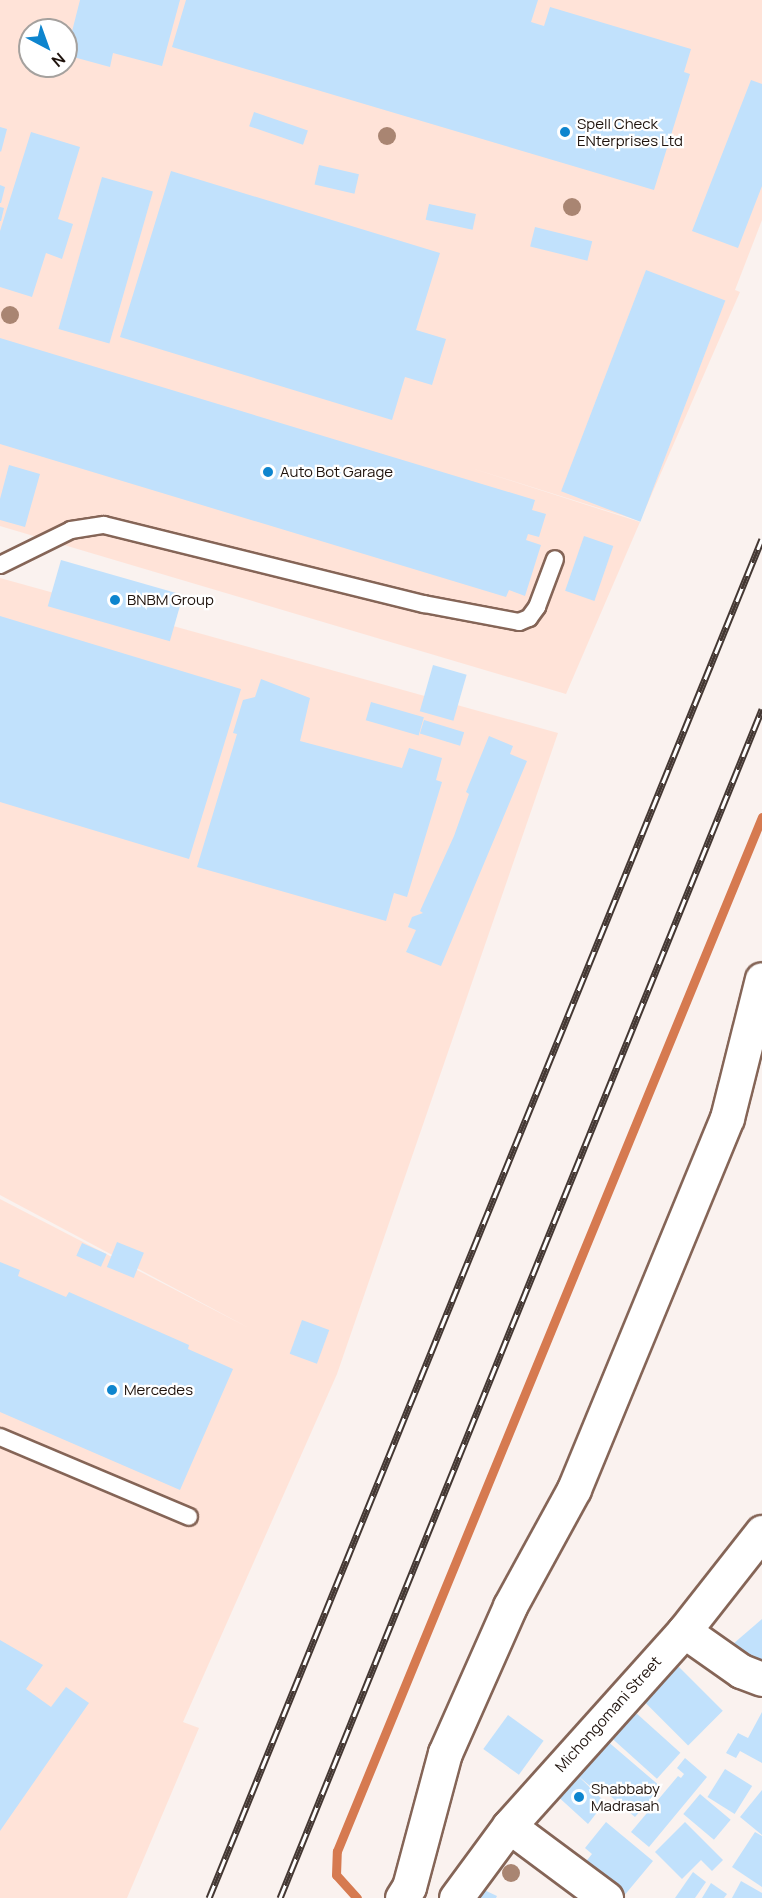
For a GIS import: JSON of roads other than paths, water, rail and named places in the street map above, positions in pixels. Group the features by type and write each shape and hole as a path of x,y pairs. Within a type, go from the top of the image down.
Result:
{"street":[{"path":"402,1898 409,1887 445,1753 510,1606 574,1489 727,1118 762,979"},
{"name":"Michongomani Street","path":"456,1898 508,1826 684,1631 762,1532"},
{"path":"684,1631 741,1671 762,1679"},
{"path":"508,1826 606,1898"}],"lane":[{"path":"0,565 71,530 104,525 424,604 519,622 529,618 537,607 555,559"},
{"path":"0,1437 189,1517"}],"waterway":[{"path":"357,1898 336,1875 337,1851 762,817"}],"railway":[{"path":"209,1898 762,539"},
{"path":"280,1898 762,709"}],"place":[{"name":"Spell Check ENterprises Ltd","path":"565,132"},
{"name":"Auto Bot Garage","path":"268,472"},
{"name":"BNBM Group","path":"115,600"},
{"name":"Mercedes","path":"112,1390"},
{"name":"Shabbaby Madrasah","path":"579,1797"}]}
